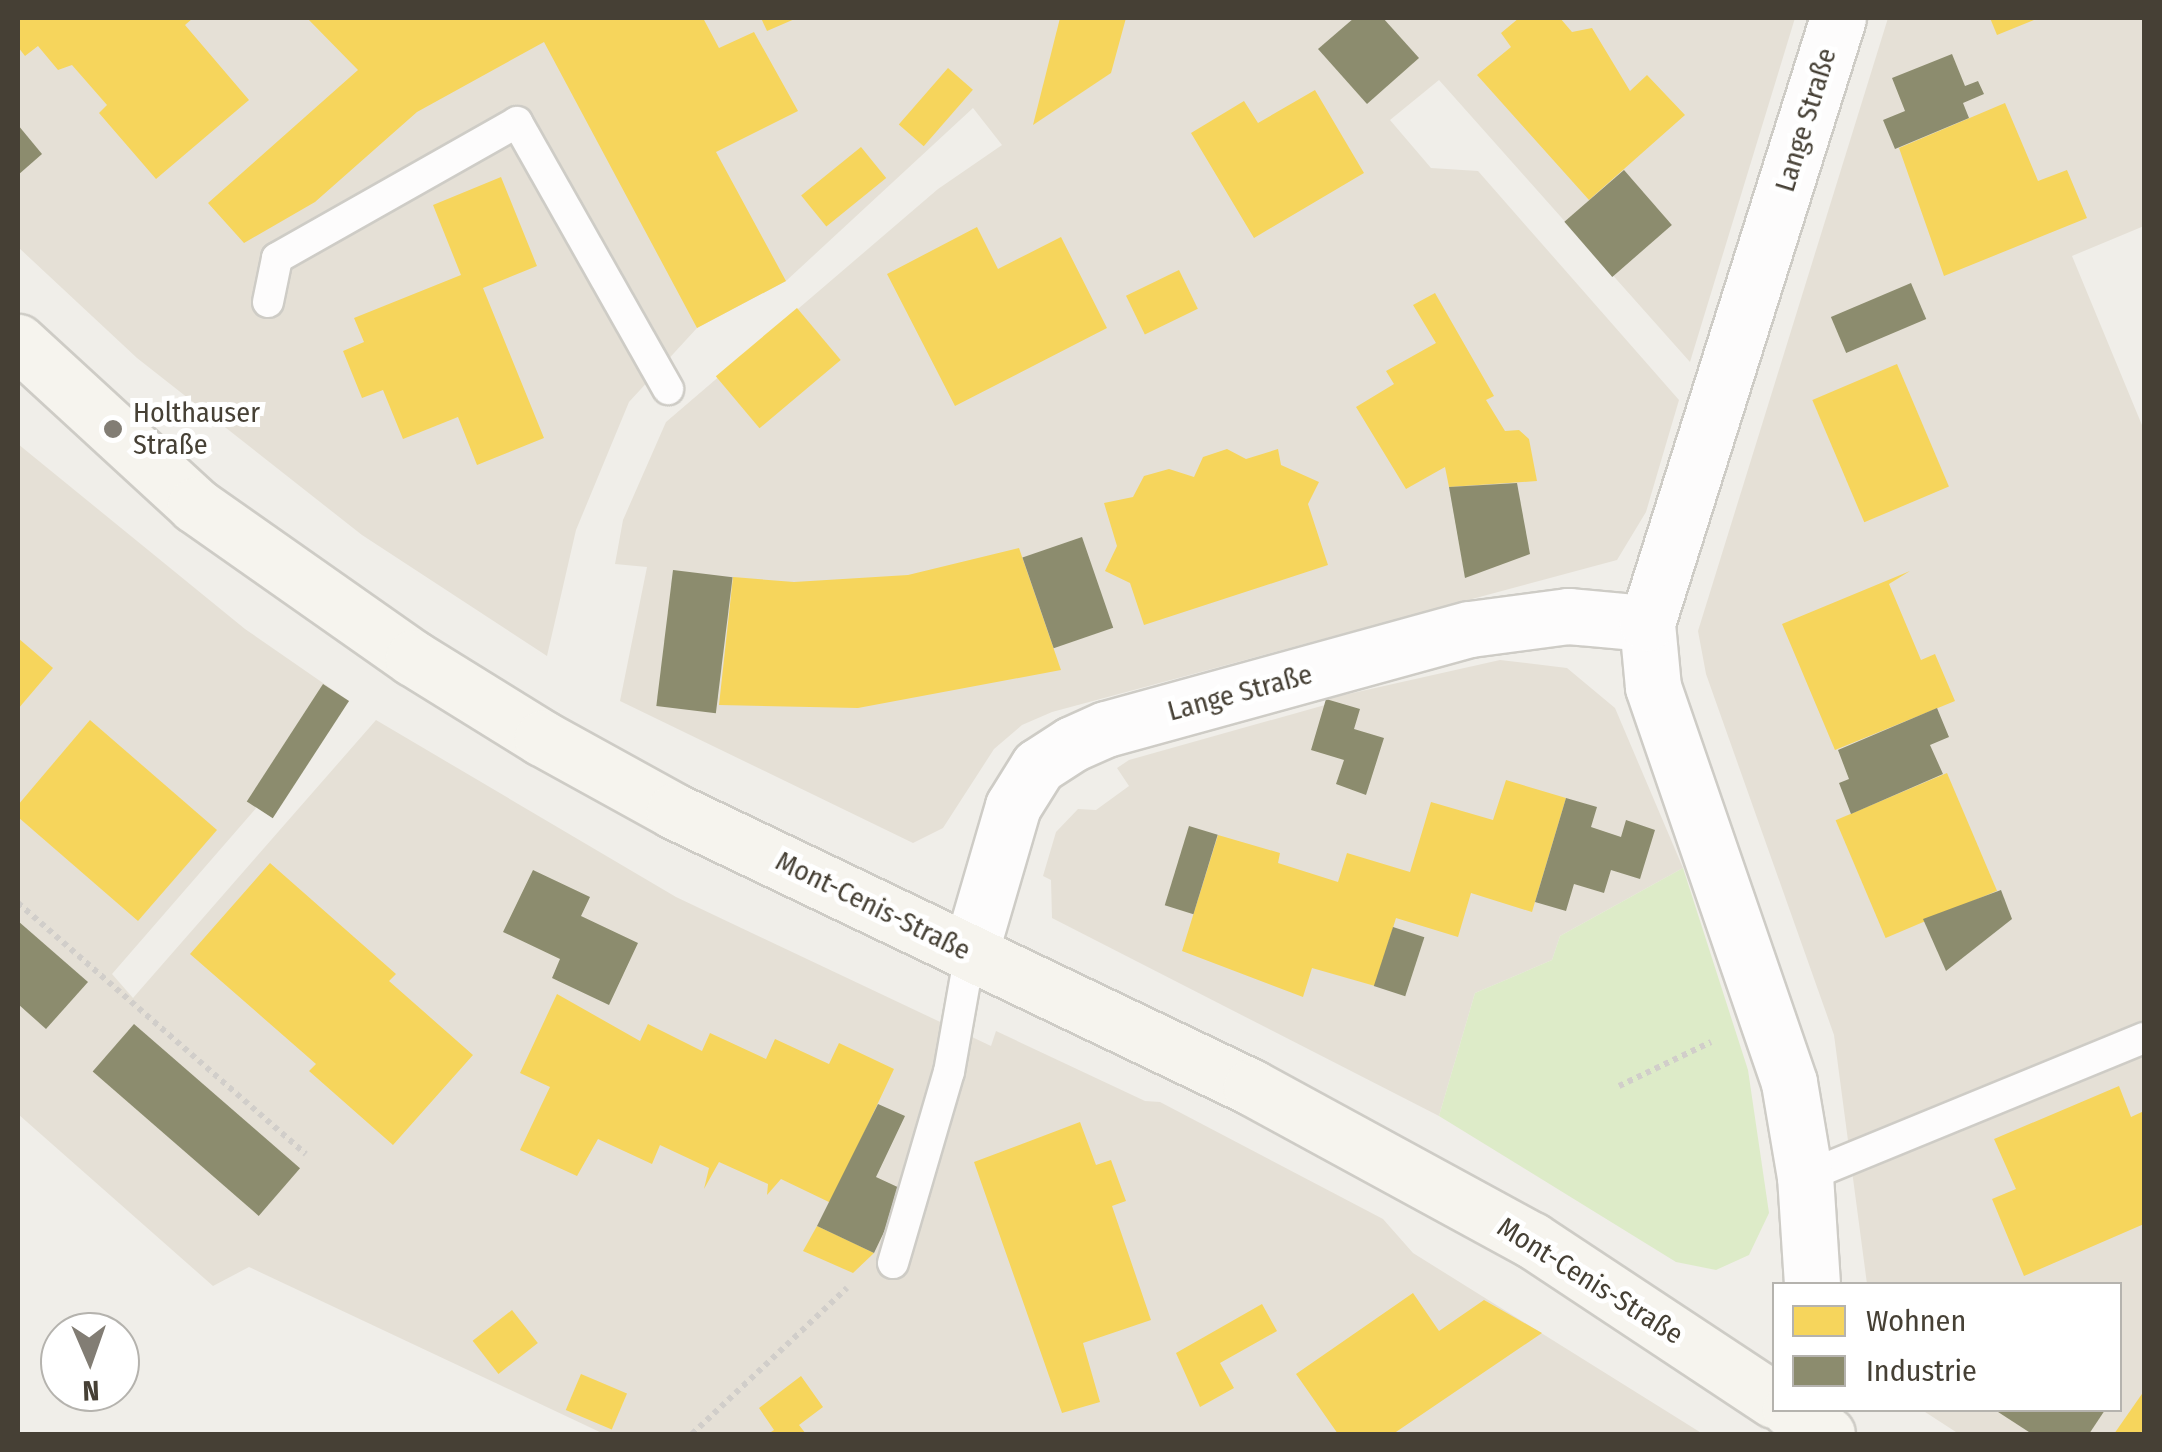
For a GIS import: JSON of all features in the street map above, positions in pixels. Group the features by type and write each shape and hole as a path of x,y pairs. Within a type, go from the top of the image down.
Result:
{"main road":[{"name":"Mont-Cenis-Straße","path":"18,342 195,505 412,658 674,810 1250,1087 1532,1240 1772,1399"}],"street":[{"name":"Lange Straße","path":"1812,1282 1805,1177 1789,1082 1653,687 1646,623 1838,18"},
{"name":"Lange Straße","path":"970,953 1013,806 1038,766 1072,744 1470,629 1568,616 1646,623"}],"lane":[{"path":"268,302 278,258 517,122 668,390"},
{"path":"893,1263 949,1072 970,953"},
{"path":"1805,1177 2144,1038"}],"path":[{"path":"18,903 306,1154"},
{"path":"1618,1086 1766,1016"},
{"path":"692,1434 843,1290 893,1263"}],"shaded area":[{"path":"18,18 1795,18 1690,362 1439,80 1390,120 1431,168 1478,171 1679,400 1646,512 1617,560 1052,712 1022,725 994,749 943,828 913,843 620,701 647,567 615,564 623,520 666,422 938,189 1002,145 973,108 786,281 697,328 629,402 576,530 547,656 362,535 137,358 18,247"},
{"path":"1888,18 2144,18 2144,226 2072,256 2144,430 2144,1434 1959,1434 1925,1412 2122,1412 2122,1282 1867,1282 1834,1035 1706,674 1698,631"},
{"path":"18,444 245,629 349,701 112,974 133,998 376,720 676,897 991,1046 996,1031 1145,1101 1160,1102 1383,1219 1413,1253 1703,1434 604,1434 249,1267 213,1286 18,1114"},
{"path":"1500,660 1567,668 1615,708 1683,868 1560,936 1552,960 1475,993 1439,1116 1052,918 1051,880 1043,876 1056,832 1078,809 1096,810 1129,786 1117,768 1129,760 1325,705 1326,699"}],"green space":[{"path":"1683,868 1748,1070 1769,1213 1749,1255 1716,1270 1676,1262 1439,1116 1475,993 1552,960 1560,936"}],"building: Wohnen":[{"path":"18,18 193,18 185,25 249,100 156,179 99,113 107,105 72,65 58,70 38,46 25,56 18,47"},
{"path":"307,18 703,18 719,48 754,32 798,111 716,152 786,281 697,328 544,42 417,112 315,202 244,243 208,203 358,70"},
{"path":"761,18 797,18 767,31"},
{"path":"1060,18 1126,18 1111,73 1033,125"},
{"path":"1519,18 1560,18 1572,32 1592,28 1630,91 1647,75 1685,115 1589,200 1477,75 1511,47 1501,33"},
{"path":"1990,18 2039,18 1997,35"},
{"path":"948,68 973,90 924,146 899,125"},
{"path":"1315,90 1364,173 1254,238 1191,133 1244,101 1258,123"},
{"path":"2005,103 2038,181 2067,170 2087,218 1944,276 1899,148"},
{"path":"861,147 886,178 826,227 801,195"},
{"path":"501,177 537,266 483,288 544,438 477,465 458,417 403,439 383,390 362,398 343,351 364,342 354,318 461,275 433,205"},
{"path":"977,227 998,269 1061,237 1107,328 955,406 887,274"},
{"path":"1179,270 1198,309 1145,335 1126,296"},
{"path":"1435,293 1494,396 1486,400 1505,431 1519,430 1529,439 1537,481 1449,487 1445,467 1406,489 1356,407 1394,384 1386,371 1436,343 1413,305"},
{"path":"797,308 841,360 760,428 716,376"},
{"path":"1897,364 1949,486 1864,522 1812,400"},
{"path":"1227,449 1246,459 1278,449 1281,465 1319,482 1308,504 1328,565 1144,625 1130,583 1105,571 1117,546 1104,503 1133,497 1144,476 1169,469 1194,477 1203,457"},
{"path":"1019,548 1061,670 858,708 719,705 733,577 794,582 908,575"},
{"path":"1910,571 1889,584 1921,660 1935,654 1955,701 1835,750 1782,624"},
{"path":"18,638 53,668 18,709"},
{"path":"90,720 217,830 138,921 18,817 18,805"},
{"path":"1947,773 1997,891 1886,938 1836,820"},
{"path":"1506,780 1566,798 1532,912 1471,893 1458,937 1396,918 1375,986 1312,968 1303,997 1182,951 1218,835 1280,853 1278,863 1338,882 1347,853 1410,872 1431,802 1493,820"},
{"path":"270,863 396,974 389,981 473,1055 393,1145 309,1071 316,1064 190,954"},
{"path":"557,994 640,1041 648,1024 702,1051 710,1033 766,1059 775,1039 829,1064 839,1043 894,1069 831,1203 781,1179 767,1195 768,1184 719,1162 704,1189 709,1168 660,1145 652,1164 598,1139 577,1176 520,1150 550,1087 520,1073"},
{"path":"2119,1086 2131,1117 2144,1111 2144,1224 2024,1276 1992,1199 2016,1189 1994,1139"},
{"path":"1080,1122 1096,1165 1111,1160 1126,1201 1112,1206 1151,1320 1083,1343 1100,1402 1062,1413 974,1162"},
{"path":"817,1226 874,1253 853,1273 803,1251"},
{"path":"1413,1293 1439,1331 1484,1300 1542,1333 1393,1434 1338,1434 1296,1374"},
{"path":"1262,1304 1277,1331 1220,1363 1234,1388 1200,1407 1176,1353"},
{"path":"512,1310 538,1343 498,1374 473,1341"},
{"path":"581,1374 627,1394 612,1429 566,1410"},
{"path":"801,1376 823,1407 799,1425 806,1434 768,1434 774,1430 759,1408"},
{"path":"2144,1391 2144,1434 2114,1434"}],"building: Industrie":[{"path":"1354,18 1383,18 1419,58 1367,104 1318,49"},
{"path":"1952,54 1965,86 1978,81 1984,94 1963,103 1969,118 1895,149 1883,120 1905,111 1892,78"},
{"path":"18,125 42,154 18,175"},
{"path":"1624,170 1672,225 1612,277 1564,222"},
{"path":"1911,283 1926,319 1846,353 1831,317"},
{"path":"1517,483 1530,554 1465,578 1449,487"},
{"path":"1082,537 1113,628 1054,648 1022,558"},
{"path":"673,570 733,577 716,713 656,706"},
{"path":"323,684 349,701 273,818 247,801"},
{"path":"1326,699 1360,709 1354,729 1384,738 1366,795 1336,784 1344,760 1311,750"},
{"path":"1937,708 1949,737 1930,745 1943,774 1851,814 1839,783 1849,779 1838,750"},
{"path":"1566,798 1597,807 1591,827 1621,837 1626,820 1655,830 1640,879 1611,870 1604,893 1574,884 1566,911 1535,902"},
{"path":"1189,826 1218,835 1193,914 1165,905"},
{"path":"533,870 590,897 581,916 638,943 609,1005 552,978 560,959 503,932"},
{"path":"2001,890 2012,919 1946,971 1923,919"},
{"path":"18,921 88,982 46,1029 18,1004"},
{"path":"1393,927 1424,937 1405,996 1374,986"},
{"path":"134,1024 300,1168 259,1216 93,1072"},
{"path":"878,1104 905,1116 876,1177 904,1190 874,1253 817,1226"},
{"path":"1998,1412 2104,1412 2089,1434 2032,1434"}],"place":[{"name":"Holthauser Straße","path":"113,429"}]}
